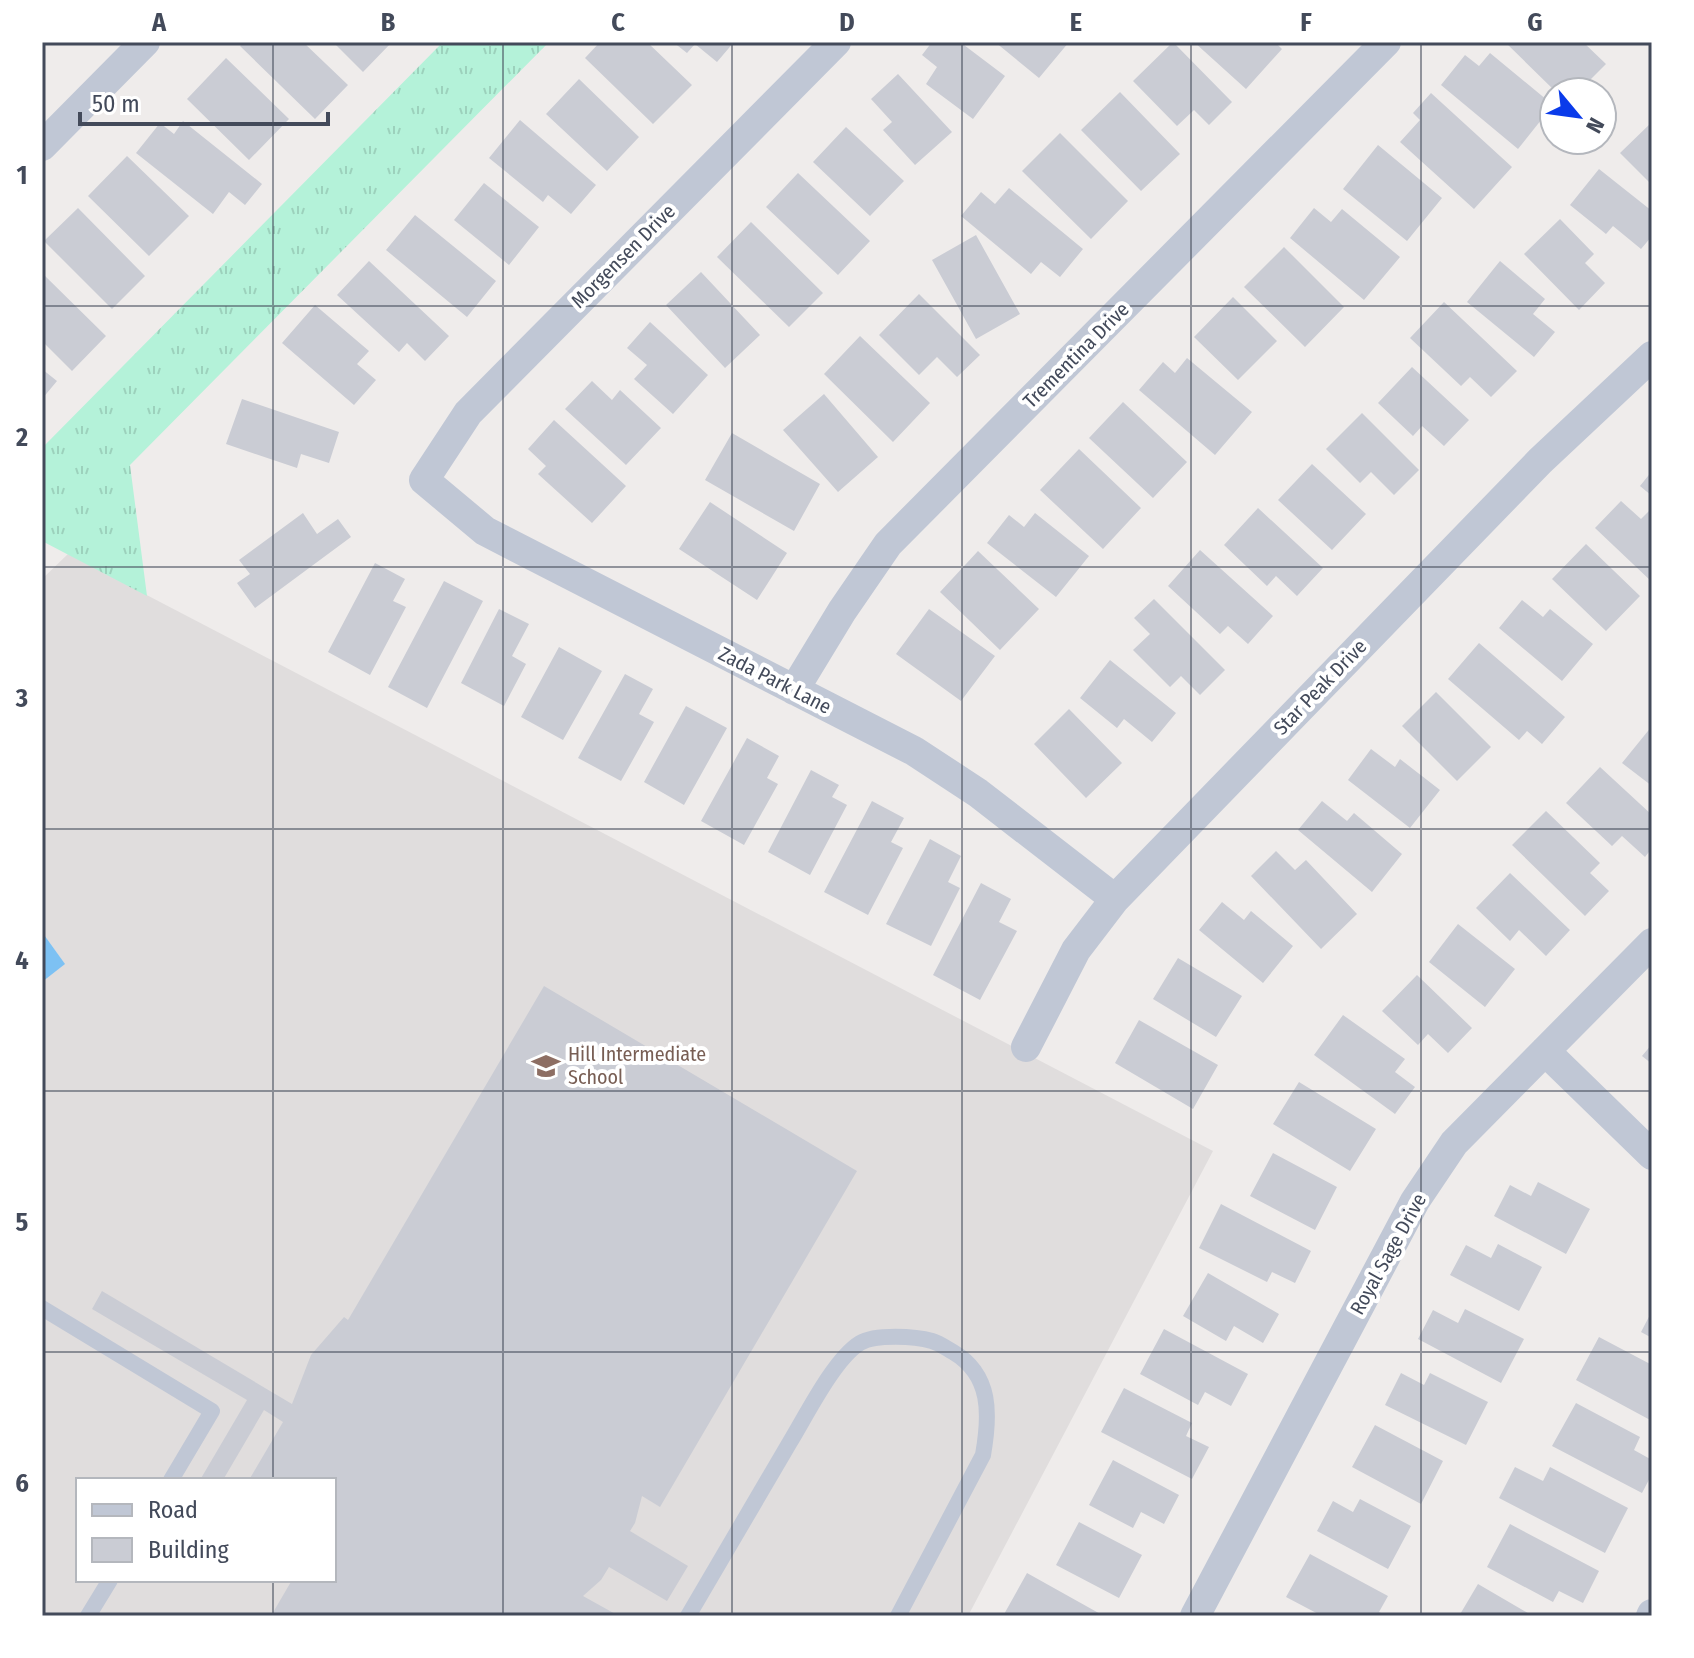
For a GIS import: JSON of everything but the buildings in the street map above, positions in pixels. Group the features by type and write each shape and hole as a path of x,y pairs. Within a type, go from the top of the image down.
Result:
{"street":[{"path":"42,146 145,42"},
{"name":"Morgensen Drive","path":"424,480 468,413 836,42"},
{"name":"Trementina Drive","path":"794,690 842,611 888,544 1386,42"},
{"name":"Star Peak Drive","path":"1026,1047 1076,950 1115,899 1540,461 1652,356"},
{"name":"Zada Park Lane","path":"424,480 485,531 914,751 978,793 1115,899"},
{"name":"Royal Sage Drive","path":"1195,1616 1415,1201 1454,1143 1652,943"},
{"path":"1545,1051 1652,1155"}],"lane":[{"path":"42,1308 212,1411 172,1478"},
{"path":"688,1616 815,1399 842,1359 861,1342 899,1336 934,1341 963,1358 979,1377 987,1399 988,1427 983,1455 898,1616"},
{"path":"88,1616 109,1582"}],"shaded area":[{"name":"Hill Intermediate School","path":"68,554 1213,1151 968,1616 42,1616 42,982 64,963 42,932 42,579"}],"green space":[{"path":"443,42 549,42 130,465 147,596 42,541 42,448"}],"water":[{"path":"42,932 65,964 42,982"}],"place":[{"name":"Hill Intermediate School","path":"546,1066"}]}
